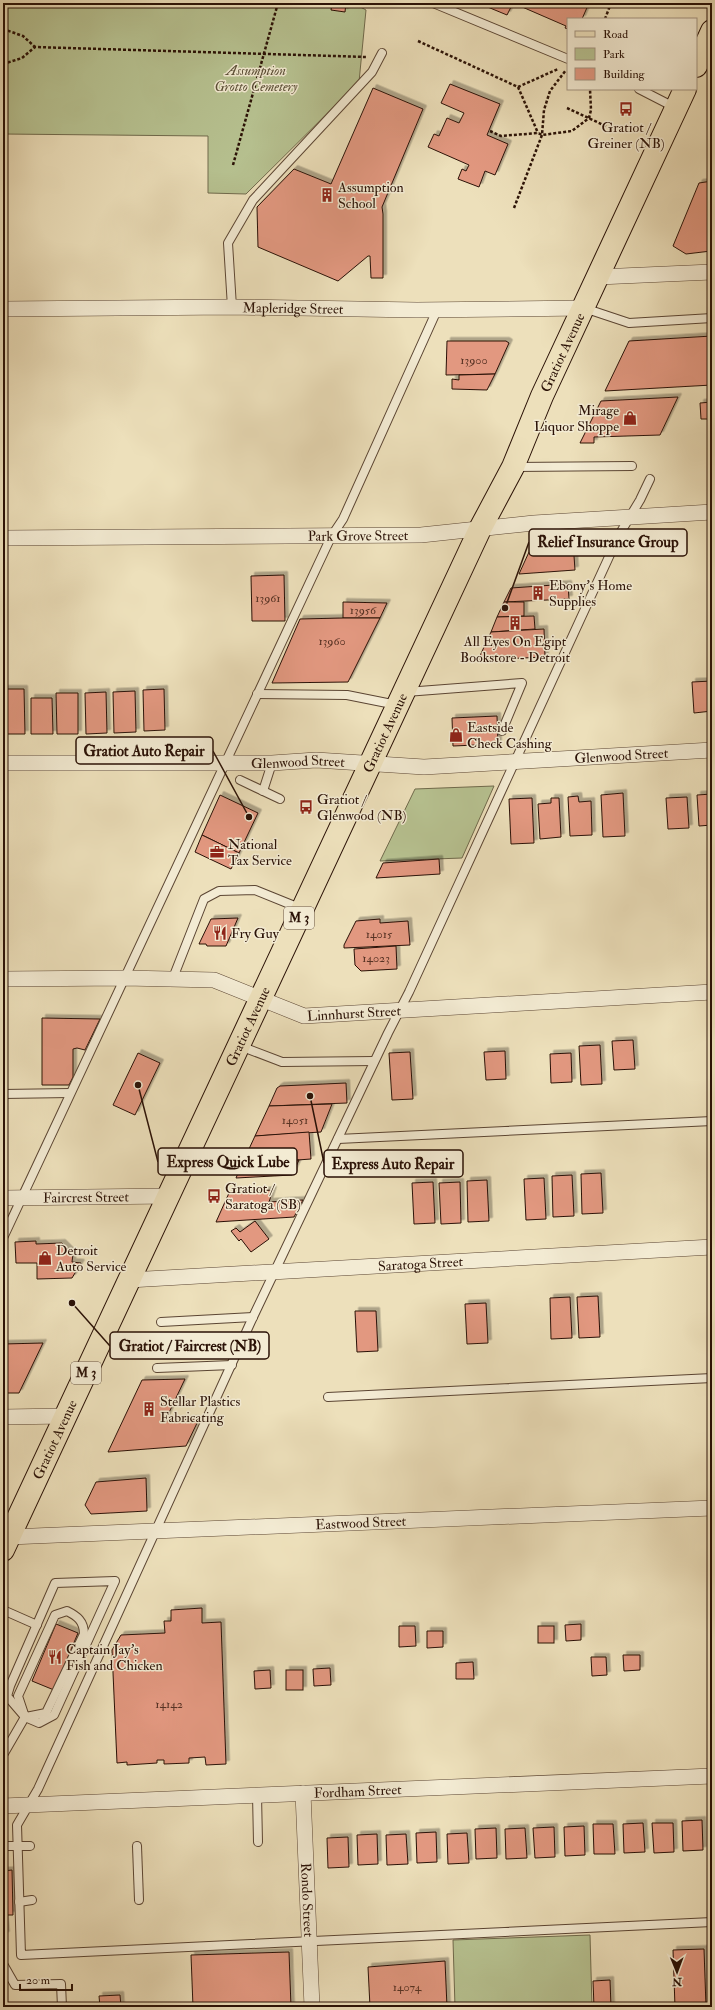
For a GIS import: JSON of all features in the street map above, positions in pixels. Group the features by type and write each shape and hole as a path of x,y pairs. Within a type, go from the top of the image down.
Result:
{"main road":[{"path":"697,64 712,31"},
{"name":"Gratiot Avenue","path":"6,1543 480,529 513,467 542,396 681,99"}],"street":[{"path":"598,277 712,272"},
{"name":"Mapleridge Street","path":"3,309 232,307 437,310 584,308"},
{"name":"Park Grove Street","path":"3,538 331,537 421,535 630,517 712,512"},
{"name":"Glenwood Street","path":"3,763 272,762 313,760 371,762 421,767 515,763 712,750"},
{"name":"Linnhurst Street","path":"3,979 173,978 214,980 304,1016 400,1009 712,992"},
{"name":"Faircrest Street","path":"3,1198 169,1196"},
{"name":"Saratoga Street","path":"129,1280 712,1247"},
{"path":"3,1417 66,1416"},
{"name":"Eastwood Street","path":"6,1543 156,1530 712,1508"},
{"name":"Fordham Street","path":"3,1806 712,1776"},
{"name":"Rondo Street","path":"303,1793 312,2007"}],"lane":[{"path":"433,3 567,59"},
{"path":"232,307 228,244 253,200 372,72 382,53"},
{"path":"643,90 681,99"},
{"path":"584,308 629,322 712,318"},
{"path":"3,1238 331,537 343,519 437,310"},
{"path":"513,467 632,466"},
{"path":"650,479 619,535 515,763 400,1009 253,1317 38,1789 17,1825 21,1955 712,1922"},
{"path":"257,694 347,695 401,699 522,683 502,730"},
{"path":"264,791 272,762"},
{"path":"240,780 280,799"},
{"path":"173,978 204,899 219,890 256,890 303,909"},
{"path":"239,1046 282,1062 374,1061"},
{"path":"3,1094 70,1093"},
{"path":"338,1140 712,1121"},
{"path":"161,1322 253,1317"},
{"path":"157,1368 232,1365"},
{"path":"328,1397 712,1378"},
{"path":"115,1581 54,1715 39,1723 25,1718 7,1696 55,1583 115,1581"},
{"path":"3,1610 37,1625"},
{"path":"3,1755 25,1718 46,1713 84,1634 84,1627 77,1616 67,1611 55,1615 18,1696 25,1718"},
{"path":"257,1795 258,1842"},
{"path":"3,1846 30,1846"},
{"path":"137,1846 139,1900"},
{"path":"19,1902 32,1900"},
{"path":"3,1964 15,1985 61,1984 62,2007"}],"path":[{"path":"233,165 262,54 278,3"},
{"path":"605,18 611,3"},
{"path":"3,28 23,36 34,47 358,57"},
{"path":"418,41 518,87 538,133"},
{"path":"3,64 22,58 34,47"},
{"path":"518,87 567,65"},
{"path":"514,208 542,135 544,110 550,91 567,70"},
{"path":"490,131 501,136 538,133 542,135 572,131 590,118 590,90"},
{"path":"567,108 612,129"}],"green space":[{"name":"Assumption Grotto Cemetery","path":"3,3 353,3 366,10 359,82 246,194 208,193 208,136 3,134"},
{"path":"494,786 462,858 380,861 415,789"},
{"path":"590,1935 592,2007 455,2007 453,1940"}],"building":[{"path":"332,3 346,3 345,12 331,10"},
{"path":"478,3 513,3 507,15"},
{"path":"513,3 589,3 582,18 567,18 567,29 565,28 566,26"},
{"path":"450,84 500,104 487,135 508,144 495,175 485,171 479,187 458,179 462,169 466,171 469,165 428,147 434,134 439,136 447,118 459,123 464,113 441,103"},
{"name":"Assumption School","path":"373,88 423,109 382,207 383,278 371,278 370,256 368,256 338,281 258,247 257,207 294,169 331,184"},
{"path":"712,181 712,249 711,251 686,254 673,246 699,183"},
{"path":"712,336 712,385 605,391 629,341"},
{"path":"447,341 506,341 509,343 495,374 446,375"},
{"path":"495,374 487,390 452,389 452,379 459,380 459,375"},
{"name":"Mirage Liquor Shoppe","path":"678,397 660,435 594,437 594,443 580,443 601,401"},
{"path":"712,402 712,419 701,419 700,403"},
{"path":"573,542 575,570 519,574 529,552 541,545"},
{"path":"284,575 285,621 252,621 251,576"},
{"name":"Ebony's Home Supplies","path":"568,584 569,599 504,602 511,588"},
{"path":"343,602 387,603 380,618 343,618"},
{"path":"504,602 524,602 524,616 497,617"},
{"name":"All Eyes On Egipt Bookstore - Detroit","path":"534,616 535,629 491,632 497,617"},
{"path":"380,618 348,682 272,683 300,619"},
{"path":"544,629 545,657 478,660 491,632"},
{"path":"712,681 712,711 694,713 692,682"},
{"path":"3,689 24,689 25,734 4,734"},
{"path":"164,689 165,730 144,731 143,690"},
{"path":"135,691 136,732 114,733 113,692"},
{"path":"106,692 107,733 86,734 85,693"},
{"path":"56,693 78,693 78,734 57,734"},
{"path":"31,698 52,698 53,734 31,734"},
{"path":"497,716 498,744 453,746 452,718"},
{"path":"623,793 625,836 603,837 601,795"},
{"path":"712,794 712,825 699,826 697,795"},
{"path":"220,795 258,813 239,853 202,835"},
{"path":"578,796 579,802 591,801 592,835 570,836 568,797"},
{"path":"687,797 689,828 668,829 666,798"},
{"path":"532,798 534,843 511,844 509,799"},
{"path":"551,798 559,798 561,837 540,839 538,804 551,803"},
{"path":"202,835 239,853 231,869 195,852"},
{"path":"439,859 440,874 376,878 383,863"},
{"path":"238,918 226,946 207,946 206,944 199,944 211,919"},
{"path":"380,919 380,923 408,921 410,945 344,948 344,945 356,921"},
{"path":"396,946 397,969 361,971 355,965 354,949"},
{"path":"42,1018 100,1019 85,1050 77,1048 73,1049 73,1077 69,1085 42,1085"},
{"path":"633,1040 635,1069 614,1070 612,1041"},
{"path":"600,1045 602,1084 581,1085 579,1046"},
{"path":"505,1051 506,1079 486,1080 484,1052"},
{"path":"410,1052 413,1099 392,1100 389,1053"},
{"path":"138,1053 160,1063 135,1115 113,1105"},
{"path":"571,1053 572,1082 551,1083 550,1054"},
{"path":"346,1083 347,1103 269,1106 277,1088 280,1086"},
{"path":"332,1104 321,1132 255,1136 269,1106"},
{"path":"309,1132 311,1159 242,1164 255,1136"},
{"path":"299,1160 292,1175 236,1178 242,1164"},
{"path":"601,1173 603,1213 582,1214 581,1174"},
{"path":"572,1175 574,1216 553,1217 552,1176"},
{"path":"544,1178 546,1219 526,1220 524,1179"},
{"path":"487,1180 489,1221 468,1222 467,1181"},
{"path":"433,1182 435,1223 414,1224 412,1183"},
{"path":"460,1182 461,1223 441,1224 439,1183"},
{"path":"273,1190 269,1202 303,1200 294,1217 216,1222 229,1193"},
{"path":"255,1221 269,1239 251,1252 241,1239 239,1241 231,1231 236,1228 240,1232"},
{"path":"36,1241 36,1244 62,1243 73,1254 72,1262 81,1263 72,1278 37,1279 37,1263 16,1263 15,1242"},
{"path":"598,1296 600,1337 579,1338 577,1297"},
{"path":"570,1297 572,1338 551,1339 550,1298"},
{"path":"486,1303 488,1343 467,1344 465,1304"},
{"path":"355,1311 376,1311 378,1351 357,1352"},
{"path":"43,1343 19,1393 3,1393 3,1344"},
{"name":"Stellar Plastics Fabricating","path":"185,1379 165,1421 196,1419 198,1421 186,1446 108,1452 142,1380"},
{"path":"146,1478 147,1511 91,1514 85,1505 96,1482"},
{"path":"202,1608 202,1623 221,1622 226,1764 206,1765 205,1757 189,1758 189,1763 164,1764 164,1760 157,1760 157,1763 127,1765 127,1762 117,1763 112,1650 121,1635 165,1633 164,1621 171,1621 171,1610"},
{"path":"56,1624 78,1633 54,1690 32,1681"},
{"path":"581,1624 581,1640 566,1641 565,1625"},
{"path":"399,1626 415,1626 416,1646 399,1647"},
{"path":"538,1626 554,1626 554,1643 538,1643"},
{"path":"427,1631 443,1631 443,1647 427,1648"},
{"path":"623,1655 640,1655 640,1670 624,1671"},
{"path":"591,1657 606,1657 607,1675 592,1676"},
{"path":"473,1662 474,1679 456,1679 456,1663"},
{"path":"330,1668 331,1685 314,1686 313,1669"},
{"path":"270,1670 271,1688 255,1689 254,1671"},
{"path":"286,1670 303,1670 303,1690 286,1690"},
{"path":"702,1820 703,1850 683,1851 682,1821"},
{"path":"643,1823 645,1852 624,1853 623,1824"},
{"path":"652,1823 673,1823 674,1852 654,1853"},
{"path":"593,1824 613,1824 615,1854 594,1854"},
{"path":"584,1826 585,1855 565,1856 564,1827"},
{"path":"554,1827 555,1857 535,1858 533,1828"},
{"path":"496,1828 497,1858 476,1859 475,1829"},
{"path":"525,1828 527,1858 506,1859 505,1829"},
{"path":"436,1832 437,1862 417,1863 416,1833"},
{"path":"467,1833 469,1863 448,1864 447,1834"},
{"path":"377,1834 378,1864 358,1865 357,1835"},
{"path":"406,1834 408,1864 387,1865 386,1835"},
{"path":"348,1837 349,1867 328,1868 327,1838"},
{"path":"12,1870 13,1915 4,1915 6,1935 3,1935 3,1871"},
{"path":"704,1949 706,2007 675,2007 673,1950"},
{"path":"289,1952 291,2007 193,2007 191,1955"},
{"path":"445,1961 447,2007 370,2007 368,1967"},
{"path":"610,1980 611,2007 594,2007 593,1981"},
{"path":"120,1995 121,2007 100,2007 99,1996"}],"place":[{"name":"Gratiot / Greiner (NB)","path":"626,109"},
{"name":"Assumption School","path":"327,195"},
{"name":"Mirage Liquor Shoppe","path":"630,418"},
{"name":"Ebony's Home Supplies","path":"538,593"},
{"name":"Relief Insurance Group","path":"505,608"},
{"name":"All Eyes On Egipt Bookstore - Detroit","path":"515,623"},
{"name":"Eastside Check Cashing","path":"456,735"},
{"name":"Gratiot / Glenwood (NB)","path":"306,807"},
{"name":"Gratiot Auto Repair","path":"249,817"},
{"name":"National Tax Service","path":"217,852"},
{"name":"Fry Guy","path":"220,933"},
{"name":"Express Quick Lube","path":"138,1085"},
{"name":"Express Auto Repair","path":"310,1096"},
{"name":"Gratiot / Saratoga (SB)","path":"214,1196"},
{"name":"Detroit Auto Service","path":"45,1258"},
{"name":"Gratiot / Faircrest (NB)","path":"72,1303"},
{"name":"Stellar Plastics Fabricating","path":"149,1409"},
{"name":"Captain Jay's Fish and Chicken","path":"55,1657"}]}
